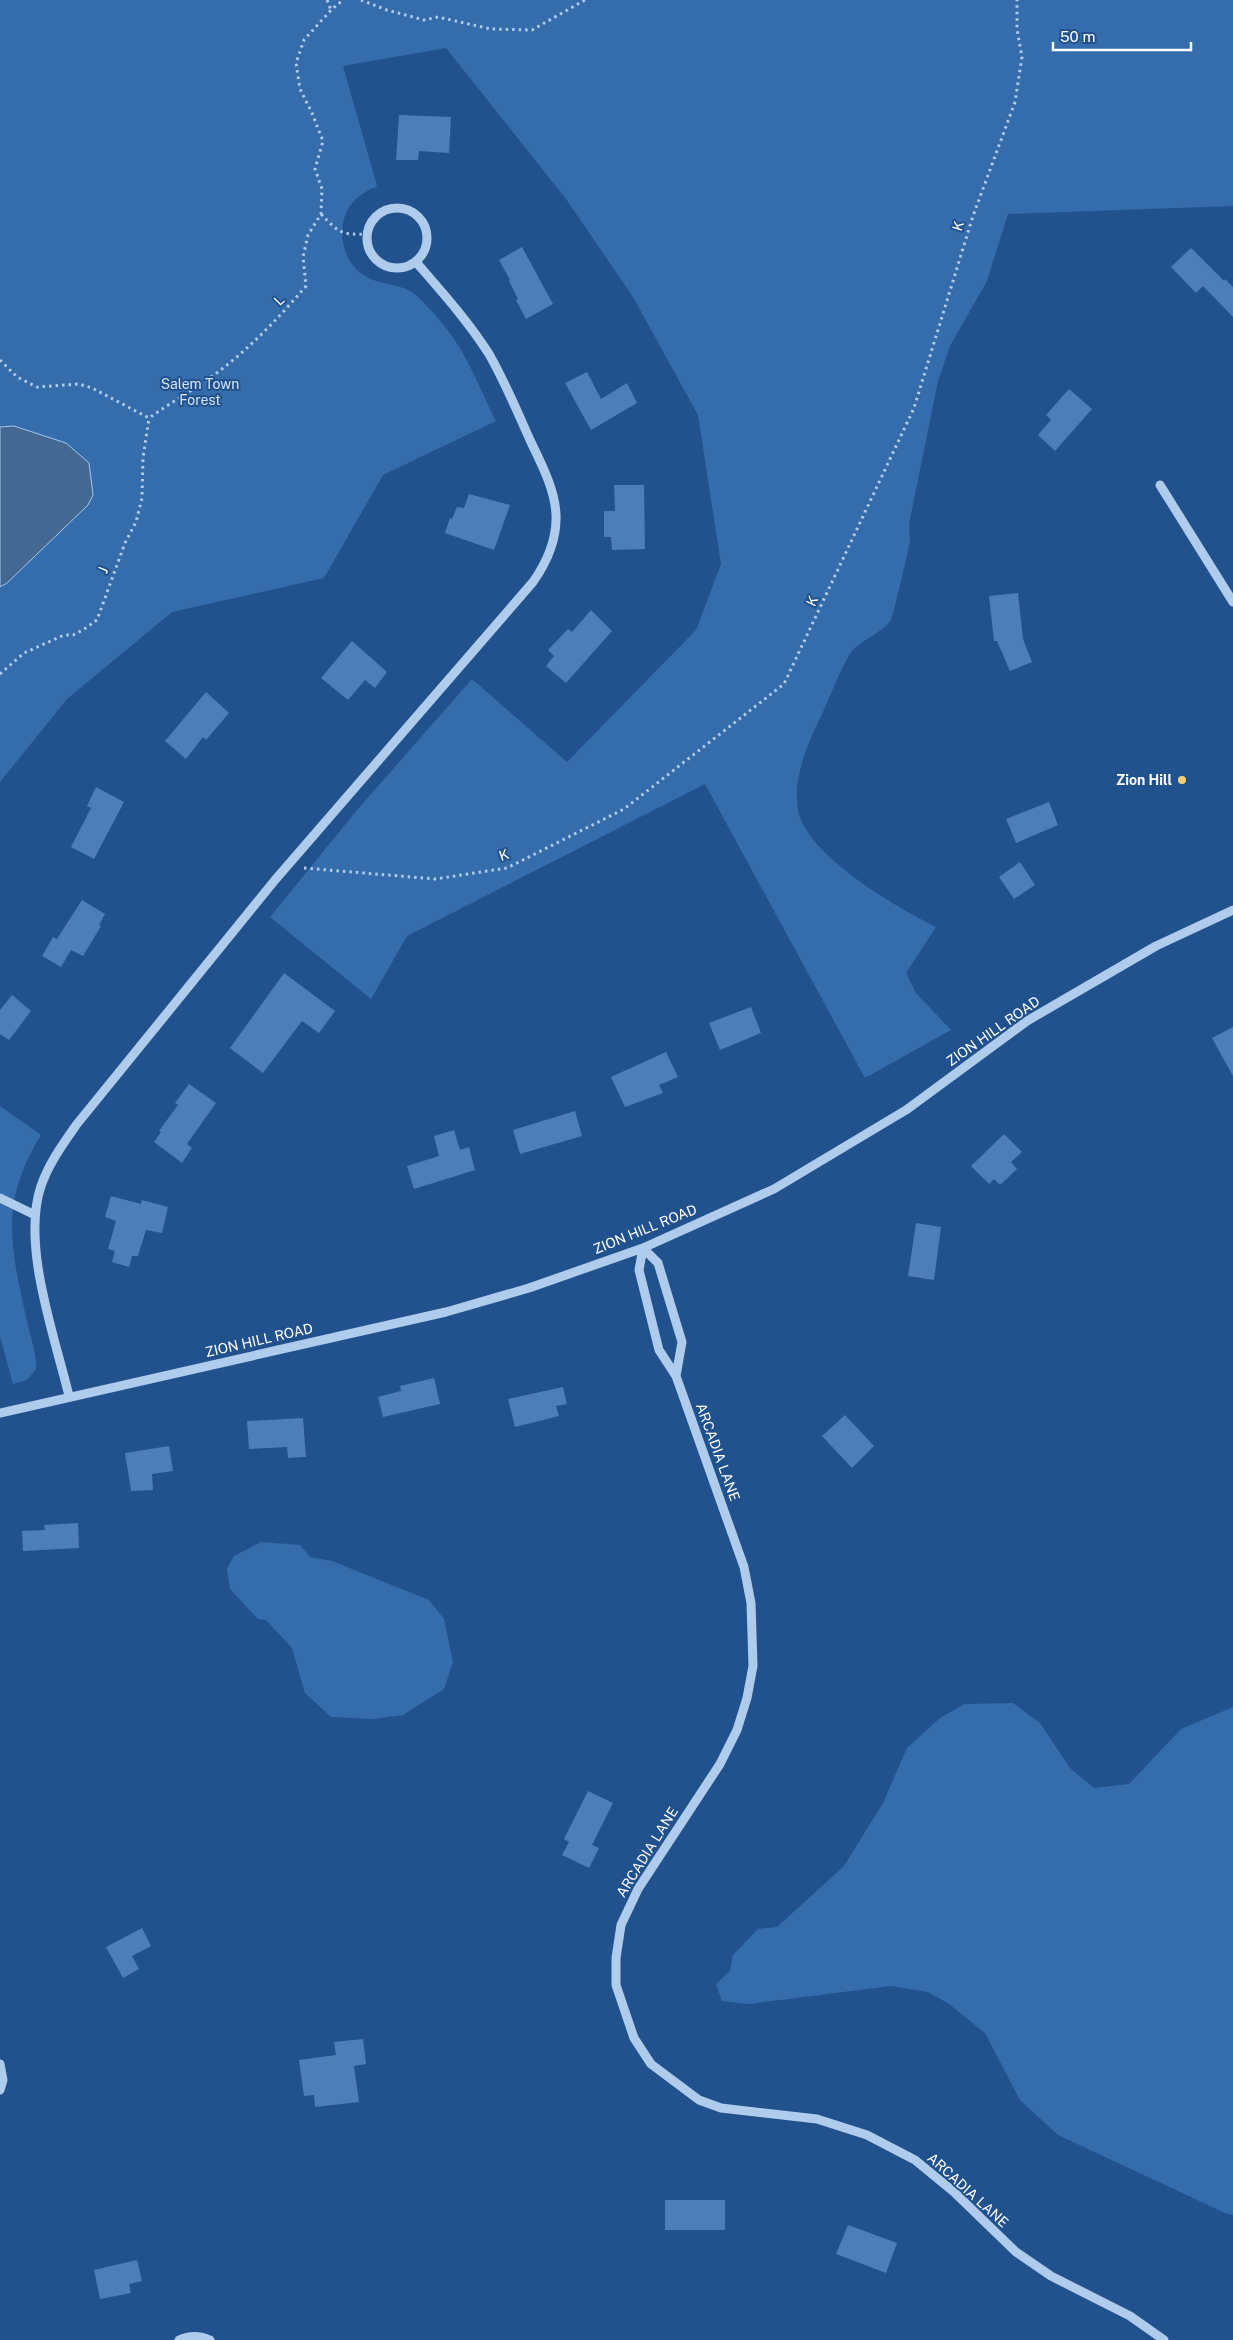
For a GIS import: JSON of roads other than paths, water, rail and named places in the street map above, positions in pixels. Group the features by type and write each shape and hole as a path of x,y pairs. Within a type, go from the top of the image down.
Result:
{"street":[{"path":"394,208 413,212 420,218 427,236 427,246 416,262 397,268 387,266 378,261 372,254 368,244 371,224 385,211 394,208"},
{"path":"69,1396 41,1281 35,1239 35,1215 41,1185 55,1156 77,1124 287,866 532,582 548,556 553,543 556,522 554,500 544,470 501,377 464,318 416,262"},
{"path":"1160,485 1233,602"},
{"name":"ZION HILL ROAD","path":"0,1413 446,1312 529,1288 643,1248 774,1189 906,1110 1027,1021 1156,946 1233,910"},
{"path":"0,1198 35,1215"},
{"name":"ARCADIA LANE","path":"643,1248 638,1270 660,1350 676,1376 744,1567 751,1603 753,1666 747,1698 737,1730 724,1755 638,1889 621,1925 616,1958 616,1985 634,2038 651,2064 698,2100 731,2110 817,2119 867,2135 915,2160 954,2192 1016,2252 1051,2276 1130,2316 1164,2340"},
{"name":"ARCADIA LANE","path":"643,1248 658,1263 682,1342 676,1376"},
{"path":"0,2064 3,2080 0,2090"},
{"path":"179,2340 190,2336 200,2336 210,2340"}],"place":[{"name":"Zion Hill","path":"1182,780"}],"park label":[{"name":"Salem Town Forest","path":"200,392"}]}
